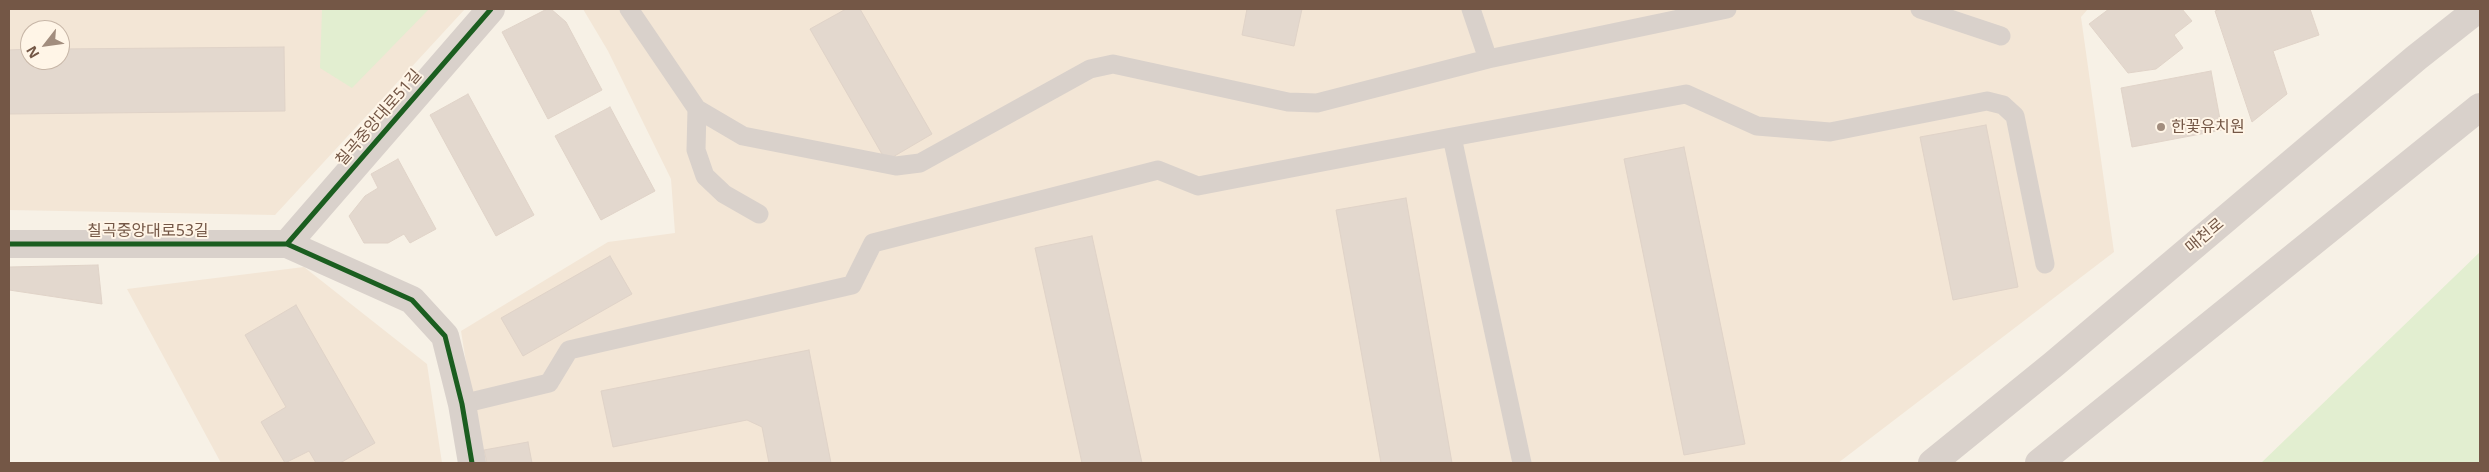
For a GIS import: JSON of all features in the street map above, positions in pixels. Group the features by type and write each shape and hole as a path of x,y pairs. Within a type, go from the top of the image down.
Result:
{"main road":[{"name":"칠곡중앙대로51길","path":"287,244 491,9"},
{"name":"매천로","path":"1932,463 2054,364 2416,58 2478,9"},
{"path":"2039,463 2480,107"},
{"name":"칠곡중앙대로53길","path":"9,244 287,244"},
{"path":"287,244 412,300 445,336 462,404 472,463"}],"lane":[{"path":"629,9 697,109 743,136 896,166 920,163 1090,69 1113,64 1288,102 1317,102 1488,59 1727,9"},
{"path":"1472,9 1488,59"},
{"path":"1920,9 2001,36"},
{"path":"462,404 549,383 569,350 852,285 873,243 1158,170 1198,186 1686,94 1757,126 1830,132 1987,101 2003,105 2015,116 2044,264"},
{"path":"697,109 696,150 705,176 724,194 759,214"},
{"path":"1452,137 1522,463"}],"shaded area":[{"path":"9,9 465,9 275,215 9,210"},
{"path":"583,9 2088,9 2081,17 2114,252 1838,463 482,463 461,331 608,242 675,233 671,179 608,51"},
{"path":"304,267 427,364 442,463 221,463 127,289"}],"green space":[{"path":"322,9 429,9 352,88 320,68"},
{"path":"2480,252 2480,463 2261,463"}],"building":[{"path":"547,9 551,9 566,22 602,90 548,119 502,32"},
{"path":"846,9 860,9 932,134 886,161 810,29"},
{"path":"1247,9 1302,9 1294,46 1242,35"},
{"path":"2109,9 2182,9 2192,21 2174,35 2183,48 2156,69 2128,73 2089,24"},
{"path":"2221,9 2310,9 2319,35 2273,51 2287,94 2252,122 2215,11"},
{"path":"284,47 285,111 9,114 9,50 20,49 20,70 70,70 70,49"},
{"path":"2211,71 2222,130 2132,147 2121,88"},
{"path":"468,94 534,215 496,236 430,115"},
{"path":"610,107 655,191 601,220 555,136"},
{"path":"1986,125 2018,287 1953,300 1920,137"},
{"path":"1684,147 1745,444 1684,455 1624,159"},
{"path":"398,159 436,229 410,243 404,234 388,243 364,243 349,216 365,196 378,188 371,174"},
{"path":"1406,198 1452,463 1381,463 1336,210"},
{"path":"1092,236 1142,463 1082,463 1035,248"},
{"path":"610,256 632,294 523,356 501,318"},
{"path":"98,265 102,304 9,290 9,267"},
{"path":"296,305 375,443 340,463 316,463 309,451 285,463 261,422 286,407 245,335"},
{"path":"809,350 831,463 769,463 762,427 747,420 613,447 601,391"},
{"path":"528,442 532,463 487,463 484,450"}],"cycle path":[{"path":"287,244 491,9"},
{"path":"9,244 287,244 412,300 445,336 462,404 472,463"}],"place":[{"name":"한꽃유치원","path":"2161,127"}]}
